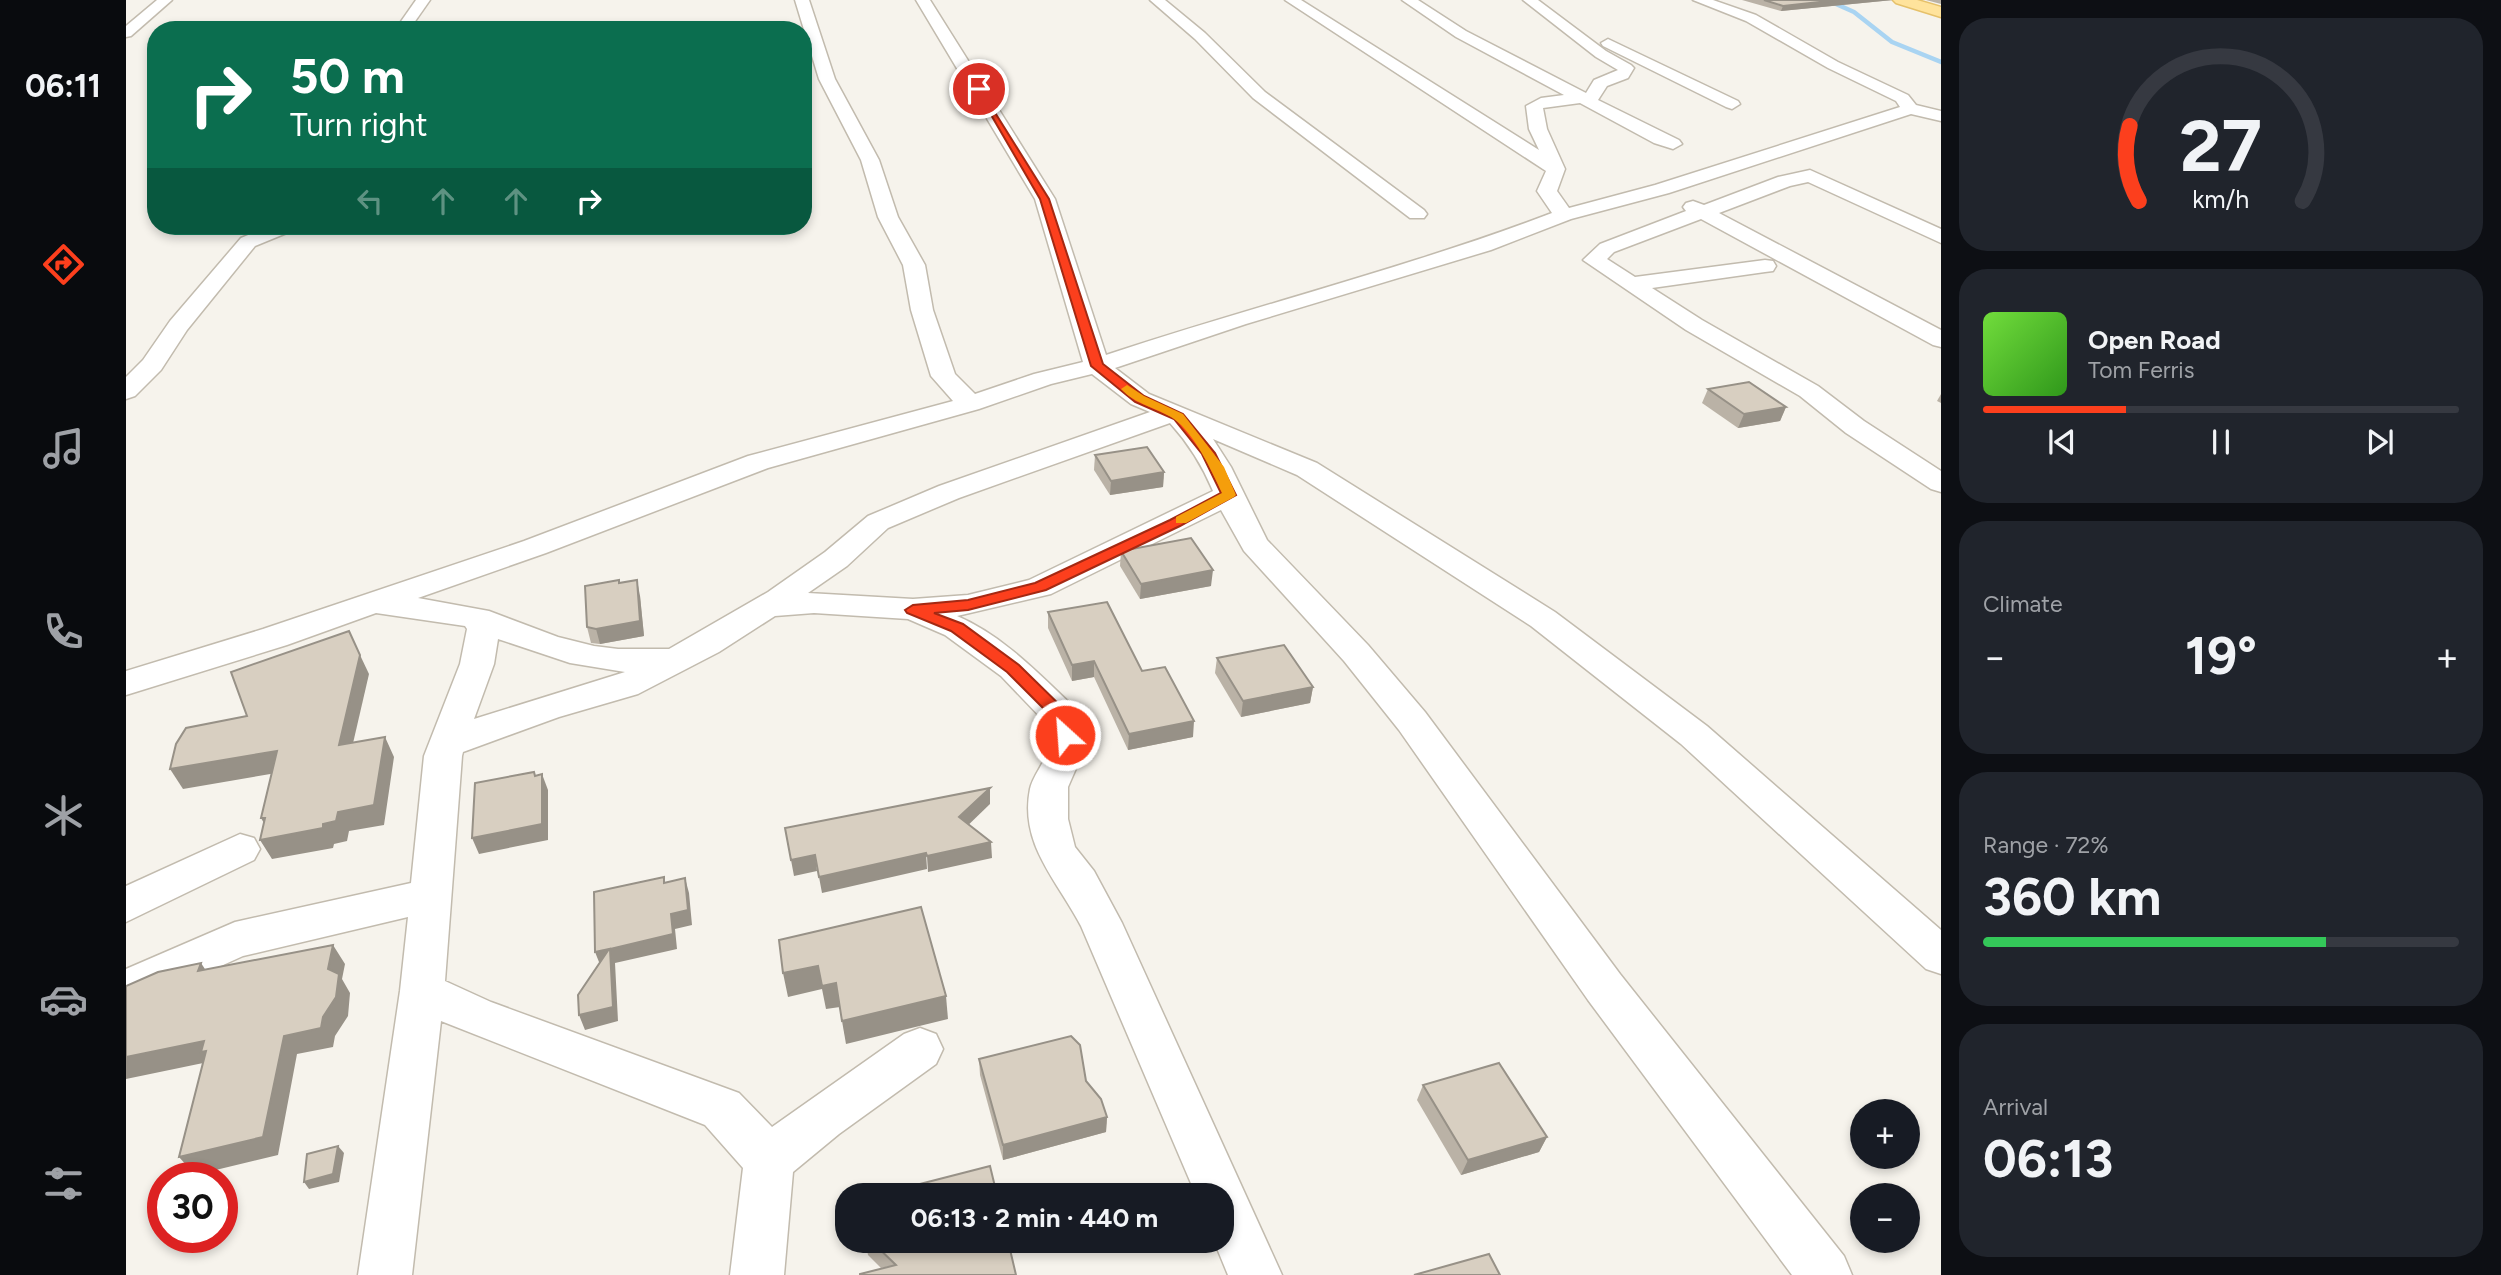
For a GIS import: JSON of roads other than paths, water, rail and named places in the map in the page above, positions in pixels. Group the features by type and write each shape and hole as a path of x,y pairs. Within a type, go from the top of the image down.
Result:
{"main road":[{"path":"1901,0 1941,12"}],"street":[{"path":"126,33 165,0"},
{"path":"409,21 423,0"},
{"path":"802,0 810,21"},
{"path":"923,0 1045,199 1097,366 1140,399 1307,469 1543,619 1693,735 1941,956"},
{"path":"1157,0 1200,36 1259,95 1417,214"},
{"path":"1292,0 1556,169"},
{"path":"1409,0 1461,34 1673,144"},
{"path":"1514,0 1732,104"},
{"path":"1530,0 1601,54 1626,68 1623,75 1600,83 1595,95 1585,99 1547,101 1534,106 1538,129 1556,169 1547,191 1564,215"},
{"path":"1700,0 1751,18 1833,65 1902,98 1910,109"},
{"path":"1727,0 1761,11"},
{"path":"812,28 827,79 870,160 888,217 914,265 922,310 943,376 970,404"},
{"path":"126,683 275,637 535,547 758,461 970,404 1043,379 1097,366 1238,319 1484,246 1564,215 1655,192 1910,109 1941,116"},
{"path":"1941,237 1810,176 1785,181 1607,248 1594,260 1694,325 1808,391 1855,427 1941,483"},
{"path":"1655,192 1703,212 1941,340"},
{"path":"126,391 152,365 178,326 248,242 265,235"},
{"path":"1632,284 1765,266"},
{"path":"1176,415 1205,448 1255,545 1356,653 1412,721 1604,986 1825,1275"},
{"path":"448,744 547,708 626,686 680,659 768,607 836,559 878,522 948,492 1141,423 1176,415"},
{"path":"768,607 814,603 913,610 968,605 1041,587 1229,495"},
{"path":"368,603 477,618 532,641 618,662 645,663 680,659"},
{"path":"913,610 957,628 1013,668 1064,719 1066,750 1049,787 1048,819 1056,852 1079,883 1101,923 1215,1183"},
{"path":"385,1275 422,991 443,756 477,664 484,629 477,618"},
{"path":"126,905 240,849"},
{"path":"126,990 235,940 432,895"},
{"path":"422,991 475,1016 722,1109 769,1160"},
{"path":"757,1275 769,1160 822,1118 920,1049"},
{"path":"1234,1226 1255,1275"}],"waterway":[{"path":"1827,0 1854,12 1892,42 1941,62"}]}
